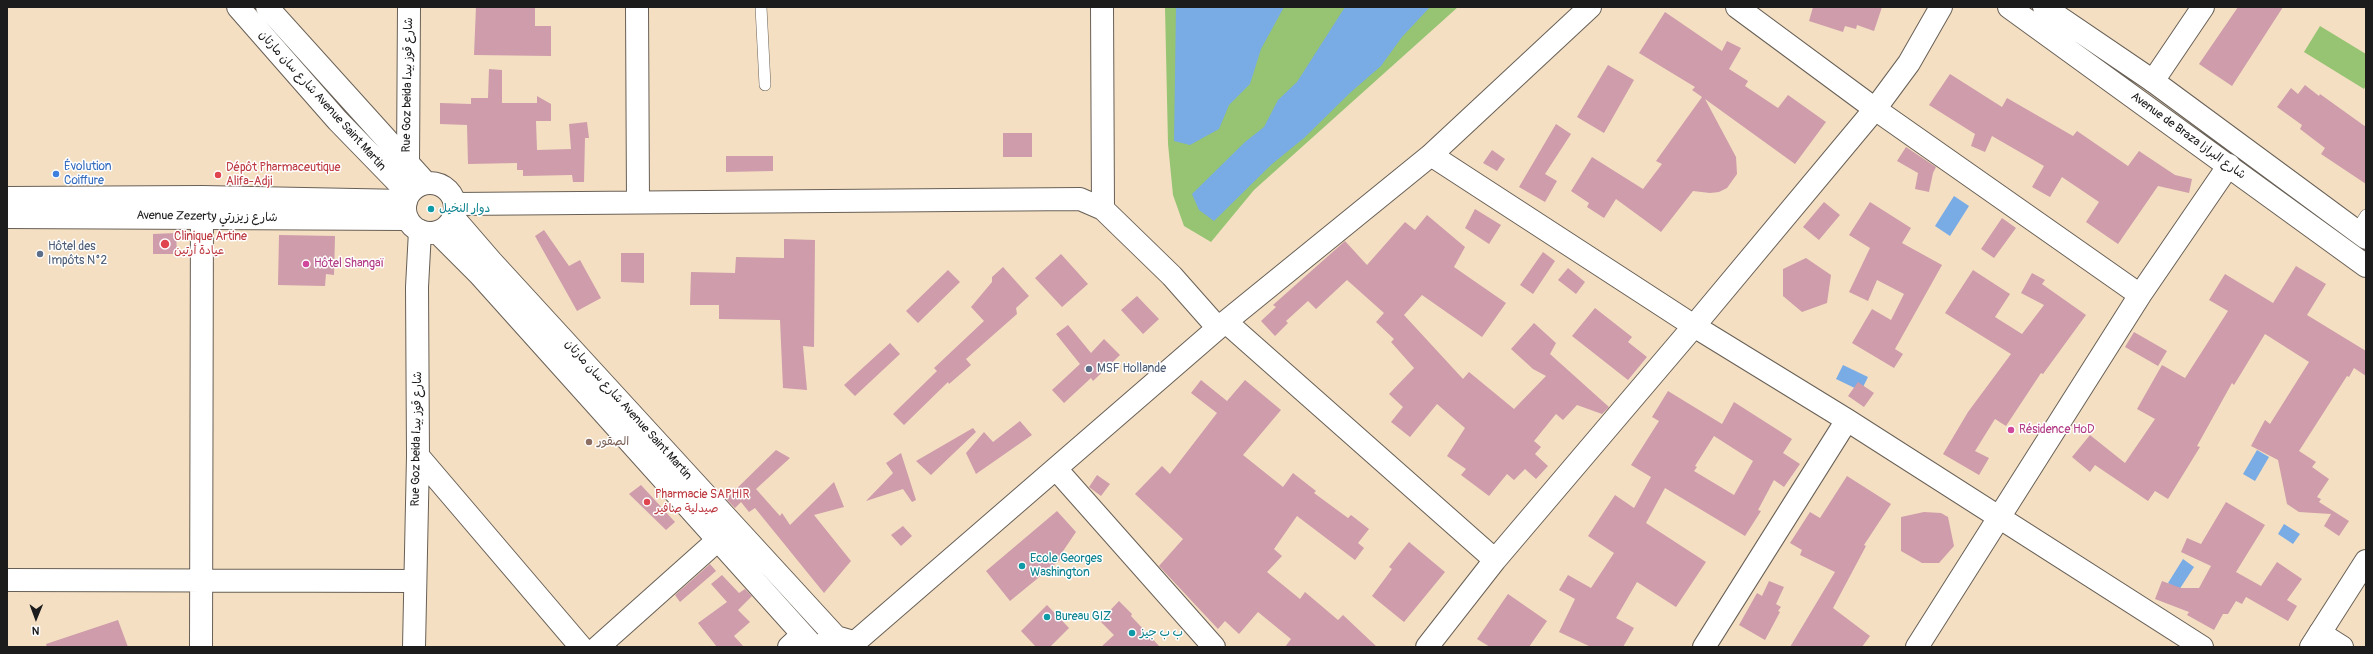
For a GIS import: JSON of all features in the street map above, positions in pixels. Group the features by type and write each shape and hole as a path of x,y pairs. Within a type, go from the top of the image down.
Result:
{"street":[{"name":"شارع سان مارتان Avenue Saint Martin","path":"238,7 417,210 479,274 718,539 802,643"},
{"name":"شارع سان مارتان Avenue Saint Martin","path":"267,7 408,162 417,210"},
{"name":"Rue Goz beida شارع قوز بيدا","path":"408,162 410,7"},
{"path":"637,7 638,202"},
{"path":"1102,7 1103,209"},
{"path":"841,644 1057,470 1222,325 1430,155 1590,7"},
{"path":"1737,7 1875,109 2140,295"},
{"path":"1427,647 1495,560 1694,326 1875,109 1909,63 1941,7"},
{"name":"Avenue de Braza شارع البرازا","path":"2009,7 2366,266"},
{"name":"Avenue de Braza شارع البرازا","path":"2044,7 2153,81 2363,228"},
{"path":"2153,81 2203,7"},
{"path":"1430,155 1694,326 1847,420 2202,647"},
{"path":"1917,647 2140,295 2229,166"},
{"name":"Avenue Zezerty شارع زيزرتي","path":"7,198 202,207 417,210 436,184 446,188 453,197 454,211"},
{"path":"417,210 449,224 454,211 638,202 1080,199 1103,209 1222,325 1495,560"},
{"name":"Avenue Zezerty شارع زيزرتي","path":"7,216 202,207"},
{"path":"201,647 202,207"},
{"name":"Rue Goz beida شارع قوز بيدا","path":"414,647 414,581 418,456 417,210"},
{"name":"شارع سان مارتان Avenue Saint Martin","path":"454,211 491,261 841,644"},
{"path":"1704,647 1847,420"},
{"path":"418,456 581,647"},
{"path":"1057,470 1214,647"},
{"path":"598,647 718,539"},
{"path":"2342,647 2316,640 2366,561"},
{"path":"7,580 414,581"}],"lane":[{"path":"761,7 765,85"}],"green space":[{"path":"1165,7 1458,7 1254,190 1211,242 1184,226 1173,195 1168,144"},
{"path":"2320,26 2366,54 2366,85 2364,89 2304,52"}],"water":[{"path":"1176,7 1284,7 1261,49 1250,84 1229,105 1219,129 1190,145 1174,141"},
{"path":"1345,7 1430,7 1402,37 1381,66 1351,92 1304,138 1272,164 1214,221 1199,210 1192,194 1245,142 1264,127 1278,100 1297,82"},
{"path":"1954,196 1969,206 1950,236 1935,226"},
{"path":"1843,365 1868,377 1861,391 1836,379"},
{"path":"2257,450 2269,457 2255,481 2243,474"},
{"path":"2284,524 2300,534 2293,544 2278,534"},
{"path":"2183,559 2194,567 2179,590 2168,583"}],"building":[{"path":"476,7 535,7 535,26 551,26 551,56 474,55"},
{"path":"1813,7 1882,7 1874,31 1857,25 1856,29 1845,26 1843,32 1809,21"},
{"path":"2238,7 2283,7 2232,86 2199,64"},
{"path":"1665,12 1722,51 1727,41 1741,48 1729,69 1748,81 1745,86 1778,108 1788,95 1826,122 1795,164 1705,99 1736,157 1737,174 1727,188 1719,192 1710,193 1693,191 1661,232 1616,199 1604,218 1587,207 1589,203 1571,191 1592,157 1643,189 1662,164 1656,161 1702,97 1692,90 1695,87 1639,53"},
{"path":"1608,65 1634,80 1604,133 1577,117"},
{"path":"489,69 502,70 502,103 537,103 537,96 551,104 551,121 536,121 537,150 571,149 569,124 587,122 589,138 585,138 584,182 573,182 572,175 523,176 523,170 517,170 517,163 468,164 467,125 440,124 440,103 471,104 471,98 488,98"},
{"path":"1950,74 2002,107 2007,98 2073,136 2077,131 2128,166 2139,151 2175,175 2192,179 2189,193 2158,186 2118,244 2086,222 2099,202 2062,177 2050,197 2032,187 2044,166 1992,136 1985,152 1971,146 1975,134 1929,105"},
{"path":"2305,85 2366,127 2366,184 2321,154 2325,148 2300,129 2302,125 2277,107 2291,88 2298,94"},
{"path":"1556,124 1571,134 1545,174 1557,181 1545,202 1519,187"},
{"path":"1003,133 1032,133 1032,157 1003,157"},
{"path":"1906,147 1936,167 1933,173 1929,192 1915,189 1918,173 1897,161"},
{"path":"1492,150 1505,159 1497,171 1483,163"},
{"path":"726,156 773,156 773,171 726,172"},
{"path":"1824,202 1840,215 1819,240 1803,227"},
{"path":"1870,202 1911,228 1902,243 1942,265 1895,349 1903,354 1894,368 1852,343 1872,309 1891,320 1904,294 1877,280 1868,301 1849,292 1870,248 1849,235"},
{"path":"1475,209 1501,225 1489,244 1465,228"},
{"path":"1427,215 1465,247 1454,267 1506,303 1482,337 1422,295 1404,315 1463,379 1469,372 1514,409 1546,376 1533,369 1511,349 1534,323 1556,343 1550,354 1609,407 1602,414 1577,405 1563,420 1556,414 1534,441 1541,447 1535,454 1548,466 1536,479 1525,469 1514,480 1507,474 1489,496 1461,475 1466,469 1447,456 1465,428 1437,404 1410,437 1391,422 1403,407 1389,394 1414,368 1391,342 1394,339 1376,322 1384,313 1347,280 1316,309 1308,301 1286,321 1288,323 1275,336 1261,321 1276,307 1273,305 1345,241 1367,265 1405,222 1415,230"},
{"path":"2002,218 2016,228 1994,258 1981,249"},
{"path":"544,230 569,266 580,260 601,298 577,311 535,236"},
{"name":"Clinique Artine عيادة أرتين","path":"176,233 177,254 153,254 153,234"},
{"name":"Hôtel Shangaï","path":"279,235 335,236 334,275 326,274 325,286 278,285"},
{"path":"784,239 815,240 814,347 803,346 807,390 783,388 780,320 719,319 719,305 690,305 691,272 735,273 736,257 784,258"},
{"path":"1543,252 1555,261 1533,294 1520,285"},
{"path":"621,253 644,253 644,283 621,282"},
{"path":"1061,254 1088,284 1062,307 1035,278"},
{"path":"1806,258 1831,275 1827,303 1802,312 1783,296 1783,269"},
{"path":"2296,266 2326,284 2307,315 2366,351 2366,376 2354,368 2349,377 2347,376 2299,451 2316,462 2312,467 2329,479 2317,497 2321,499 2319,502 2349,521 2339,536 2324,526 2331,514 2299,512 2287,504 2278,460 2251,446 2265,420 2270,424 2309,362 2265,334 2234,385 2232,383 2197,446 2200,447 2168,499 2155,491 2148,501 2095,465 2090,472 2072,457 2090,435 2125,463 2155,419 2137,409 2162,365 2185,378 2228,311 2209,300 2225,274 2273,303"},
{"path":"1003,267 1029,296 1016,308 1017,314 966,359 971,365 949,384 948,382 904,425 893,414 937,371 934,368 984,321 971,307 992,282 992,277"},
{"path":"1568,268 1585,282 1576,294 1558,280"},
{"path":"948,270 960,282 918,323 906,311"},
{"path":"1973,270 2010,294 1995,317 2022,334 2044,305 2021,293 2032,273 2045,280 2042,284 2086,315 2043,374 2041,373 2006,426 1995,419 1975,451 1989,458 1979,475 1943,454 1968,412 2011,354 1945,313"},
{"path":"1137,296 1159,319 1143,334 1121,310"},
{"path":"1595,308 1632,337 1628,342 1647,357 1628,380 1572,336"},
{"path":"1068,325 1091,353 1104,339 1120,355 1093,381 1091,378 1064,403 1052,390 1080,364 1056,334"},
{"path":"2134,332 2167,351 2158,366 2125,347"},
{"path":"890,343 900,354 855,396 844,385"},
{"path":"1201,380 1227,401 1245,380 1281,410 1243,455 1283,487 1293,473 1316,491 1314,493 1348,518 1351,515 1369,529 1358,543 1364,548 1355,560 1297,516 1274,549 1282,556 1267,572 1300,599 1305,592 1338,620 1343,615 1377,647 1285,647 1291,639 1258,612 1239,634 1225,621 1218,629 1159,566 1183,539 1135,494 1162,466 1170,474 1217,413 1191,393"},
{"path":"1858,382 1874,393 1864,407 1848,396"},
{"path":"1668,391 1722,424 1734,402 1792,439 1783,453 1800,464 1784,487 1774,480 1758,510 1761,511 1745,536 1665,488 1646,523 1706,562 1676,607 1637,582 1616,618 1634,628 1623,647 1591,647 1559,632 1575,599 1559,590 1568,575 1591,588 1614,553 1588,536 1615,495 1634,508 1651,477 1631,465 1659,421 1652,417","holes":["1714,436 1753,461 1734,495 1694,471 1697,467 1695,466"]},
{"path":"1020,421 1032,435 976,474 966,453 984,432 993,442"},
{"path":"973,428 976,432 931,475 916,461"},
{"path":"776,450 790,458 756,489 780,516 782,513 790,525 834,482 844,507 814,515 851,561 824,593 755,508 749,512 741,502 735,508 726,499"},
{"path":"901,453 916,500 912,502 903,489 866,501 893,473 886,463"},
{"path":"1097,475 1110,484 1101,496 1089,487"},
{"path":"1847,476 1891,504 1864,545 1866,546 1833,608 1870,636 1862,647 1790,647 1835,572 1800,555 1802,550 1790,543 1810,512 1820,518"},
{"name":"Pharmacie SAPHIR صيدلية صافير","path":"641,485 675,522 666,530 629,494"},
{"path":"2226,502 2265,525 2236,572 2261,586 2277,562 2302,579 2287,600 2297,606 2288,621 2246,597 2242,604 2236,601 2228,614 2223,614 2214,630 2187,615 2189,612 2155,599 2162,581 2181,588 2199,588 2211,566 2181,552 2187,538 2201,544"},
{"name":"Ecole Georges Washington","path":"1057,511 1076,532 1061,554 1065,556 1010,601 986,571"},
{"path":"1924,512 1941,513 1948,517 1954,546 1939,563 1922,563 1901,551 1901,517"},
{"path":"903,526 912,536 901,546 891,535"},
{"path":"1409,542 1445,572 1404,622 1372,596 1392,569 1389,567"},
{"path":"710,564 716,571 680,602 675,595"},
{"path":"722,575 739,593 745,589 752,596 738,610 750,622 734,636 744,647 717,647 698,623 727,602 711,584"},
{"path":"1769,581 1784,587 1776,604 1781,607 1778,611 1780,612 1765,640 1739,625 1757,593 1762,596"},
{"path":"1508,594 1547,621 1529,647 1490,647 1477,639"},
{"path":"1119,601 1160,647 1101,647 1114,635 1100,621"},
{"name":"Bureau GIZ","path":"1047,605 1069,628 1050,647 1036,647 1021,631"},
{"path":"118,620 128,647 47,647 46,644"}],"place":[{"name":"Évolution Coiffure","path":"56,174"},
{"name":"Dépôt Pharmaceutique Alifa-Adji","path":"218,175"},
{"name":"دوار النخيل","path":"431,209"},
{"name":"Clinique Artine عيادة أرتين","path":"165,244"},
{"name":"Hôtel des Impôts N°2","path":"40,254"},
{"name":"Hôtel Shangaï","path":"306,264"},
{"name":"MSF Hollande","path":"1089,369"},
{"name":"Résidence HoD","path":"2011,430"},
{"name":"الصقور","path":"589,442"},
{"name":"Pharmacie SAPHIR صيدلية صافير","path":"647,502"},
{"name":"Ecole Georges Washington","path":"1022,566"},
{"name":"Bureau GIZ","path":"1047,617"},
{"name":"ب ب جيز","path":"1132,633"}]}
